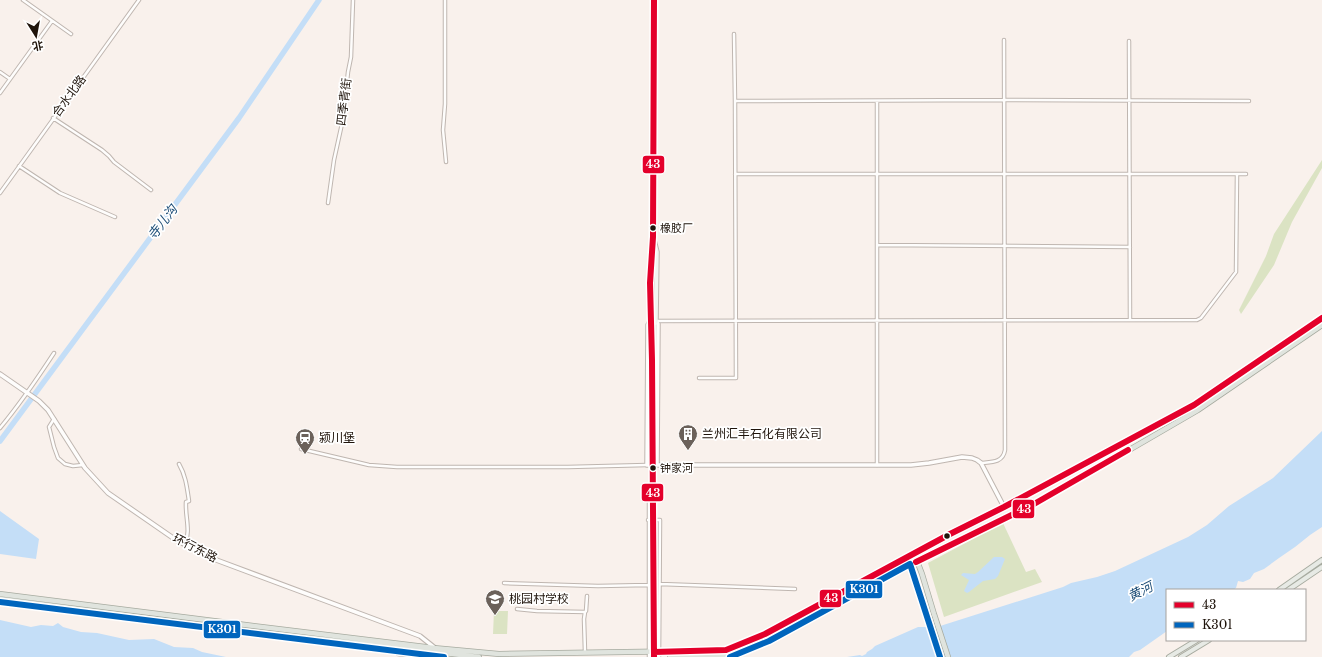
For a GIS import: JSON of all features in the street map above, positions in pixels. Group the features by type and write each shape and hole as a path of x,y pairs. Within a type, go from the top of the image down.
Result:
{"highway":[{"path":"0,598 240,630 436,650 499,654 654,654 726,650 766,634 914,553 1004,507 1194,405 1322,318"},
{"path":"670,657 725,655 745,650 763,642 918,561 1034,504 1198,410 1322,325"},
{"path":"914,553 918,561 948,657"},
{"path":"0,594 246,625 479,657"}],"main road":[{"path":"654,0 653,237 651,252 650,321 652,360 654,654"},
{"path":"652,360 654,325 656,320 657,252 653,237"},
{"path":"1281,589 1322,560"},
{"path":"1290,589 1322,568"},
{"path":"1169,657 1195,641"},
{"path":"1181,657 1207,641"}],"street":[{"path":"22,0 71,34"},
{"name":"合水北路","path":"0,193 139,0"},
{"name":"四季青街","path":"328,203 334,160 343,119 351,57 353,0"},
{"path":"445,0 445,104 443,130 446,162"},
{"path":"0,92 52,21"},
{"path":"699,378 736,378 734,34"},
{"path":"981,463 998,460 1004,455 1005,450 1004,40"},
{"path":"1129,41 1130,320"},
{"path":"0,72 10,79"},
{"path":"735,101 1249,101"},
{"path":"877,465 878,101"},
{"path":"53,118 102,150 114,162 151,190"},
{"path":"19,166 60,193 115,217"},
{"path":"735,174 1246,174"},
{"path":"647,465 648,324 650,321 1197,320 1201,318 1235,275 1237,270 1237,174"},
{"path":"877,245 1130,247"},
{"path":"656,320 658,324 657,465"},
{"path":"0,428 19,405 54,353"},
{"name":"环行东路","path":"0,374 39,401 48,410 84,465 100,486 116,501 184,545 211,558 420,636 436,650"},
{"path":"54,418 49,427 58,458 65,464 73,466 84,465"},
{"path":"301,449 369,464 397,467 877,465 920,464 967,457 981,463 1004,507"},
{"path":"179,464 185,478 189,501 186,502 186,506 189,529 188,537 184,545"},
{"path":"649,490 648,585 654,654"},
{"path":"648,520 660,520 660,584 654,654"},
{"path":"504,583 598,586 648,585"},
{"path":"660,584 796,588"},
{"path":"585,653 584,619 587,596"},
{"path":"517,609 585,612"},
{"path":"389,646 398,654 420,657"}],"green space":[{"path":"1322,160 1322,168 1292,222 1274,265 1241,314 1239,310 1266,256 1274,234"},
{"path":"1003,523 1026,572 1035,569 1042,582 944,617 928,563"},
{"path":"494,611 508,611 507,634 493,634"}],"water":[{"name":"黄河","path":"1322,431 1322,527 1264,569 1254,573 1250,579 1243,582 1238,581 1234,589 1166,589 1166,632 1140,650 1134,652 1129,657 847,657 862,656 875,646 918,627 937,627 1063,587 1071,583 1115,571 1188,537 1207,525 1229,506 1273,478"},
{"path":"0,511 39,539 36,559 0,554"},
{"path":"994,557 1002,557 1005,559 998,576 995,579 983,581 967,593 964,591 969,580 961,575 963,573 975,574"},
{"path":"0,620 31,627 41,625 53,626 58,623 63,627 81,632 97,633 129,640 154,639 174,647 193,648 202,652 226,657 0,657"}],"waterway":[{"name":"寺儿沟","path":"0,441 239,118 319,0"}],"transit line":[{"name":"43","path":"654,0 653,237 650,283 654,657"},
{"name":"43","path":"654,652 726,650 765,634 1194,405 1322,318"},
{"name":"43","path":"916,562 1034,504 1128,450"},
{"name":"K301","path":"730,657 769,641 910,564 940,657"},
{"name":"K301","path":"0,602 444,657"}],"place":[{"name":"橡胶厂","path":"653,228"},
{"name":"兰州汇丰石化有限公司","path":"688,451"},
{"name":"颍川堡","path":"305,455"},
{"name":"钟家河","path":"653,468"},
{"name":"桃园村学校","path":"495,616"}]}
